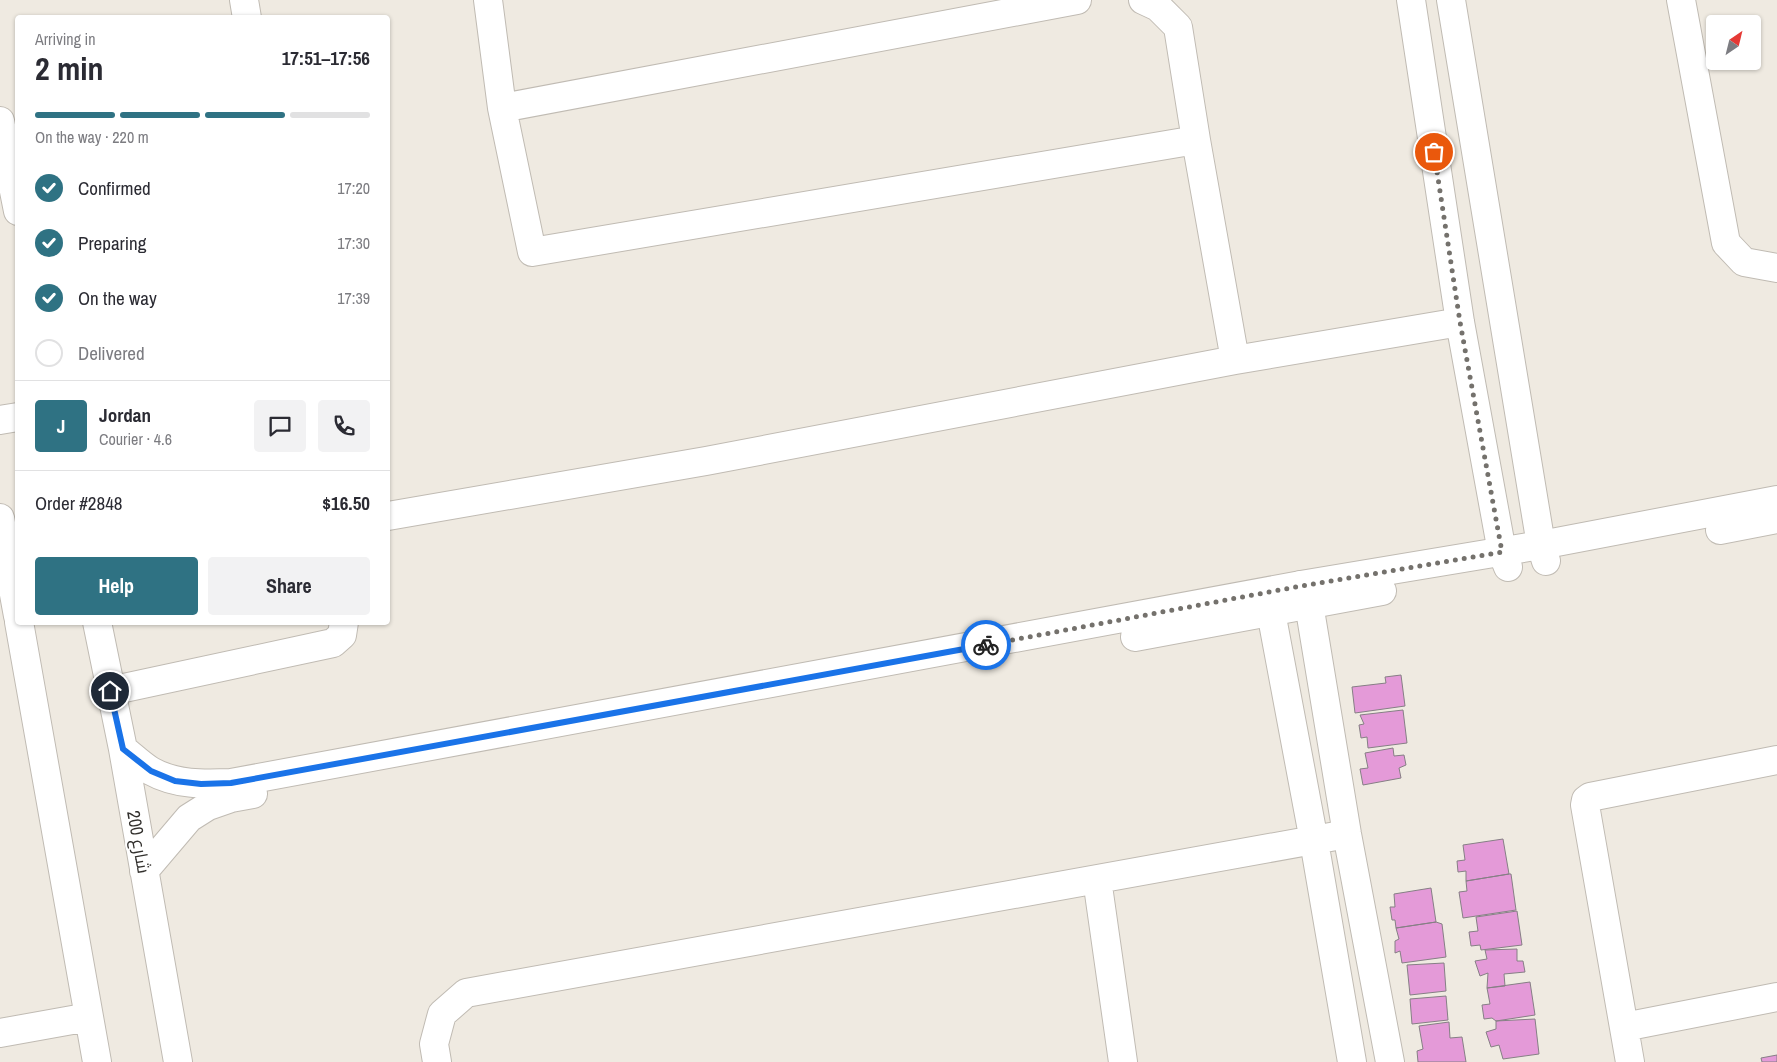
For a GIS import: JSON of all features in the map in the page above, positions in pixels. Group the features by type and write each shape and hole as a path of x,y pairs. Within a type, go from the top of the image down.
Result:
{"street":[{"path":"244,0 246,15"},
{"path":"488,0 502,108 532,252 1196,140"},
{"path":"502,108 1077,0"},
{"path":"1143,0 1158,7 1178,27 1234,360"},
{"path":"1411,0 1460,322 1505,560"},
{"path":"1451,0 1543,553"},
{"path":"1680,0 1726,243 1744,262 1777,268"},
{"path":"0,120 15,196"},
{"path":"390,516 706,461 1234,360 1460,322"},
{"path":"0,420 15,418"},
{"path":"144,871 189,818 208,806 232,798 1305,595 1543,553 1777,500"},
{"path":"0,518 15,600"},
{"path":"1543,553 1777,520"},
{"path":"1305,595 1390,1062"},
{"path":"123,749 151,771 175,781 201,784 231,783 1267,603"},
{"path":"1267,603 1314,841 1352,1062"},
{"path":"20,625 97,1062"},
{"name":"شارع 200","path":"98,625 123,749 178,1062"},
{"path":"110,691 333,643 342,635 344,625"},
{"path":"1630,1062 1586,800 1590,797 1777,760"},
{"path":"437,1062 434,1044 442,1014 466,993 1347,834"},
{"path":"1097,879 1124,1062"},
{"path":"1624,1027 1777,997"},
{"path":"0,1033 89,1017"}],"building":[{"path":"1401,675 1405,706 1355,713 1352,687 1386,683 1385,677"},
{"path":"1403,710 1407,743 1368,748 1367,737 1361,738 1359,725 1364,724 1360,715"},
{"path":"1393,748 1394,756 1404,755 1406,765 1399,768 1401,778 1363,785 1360,769 1368,768 1365,753"},
{"path":"1503,839 1509,874 1466,881 1466,871 1458,872 1457,861 1465,860 1463,845"},
{"path":"1511,874 1516,910 1463,918 1459,892 1467,891 1466,881"},
{"path":"1431,888 1436,922 1396,928 1395,920 1392,920 1390,907 1395,907 1394,894"},
{"path":"1517,911 1522,945 1481,950 1480,945 1471,946 1469,932 1478,931 1476,917"},
{"path":"1436,922 1442,924 1446,957 1402,963 1400,951 1395,953 1395,941 1399,939 1396,928"},
{"path":"1517,949 1517,961 1523,961 1525,972 1504,974 1505,986 1487,988 1488,973 1480,976 1475,961 1487,959 1485,950"},
{"path":"1444,963 1446,991 1410,995 1407,965"},
{"path":"1530,982 1535,1015 1496,1021 1492,1018 1484,1019 1482,1005 1490,1004 1487,988"},
{"path":"1446,996 1448,1020 1412,1024 1410,999"},
{"path":"1535,1019 1539,1054 1503,1059 1499,1045 1491,1047 1486,1032 1496,1029 1496,1021"},
{"path":"1449,1022 1450,1038 1462,1037 1466,1062 1418,1062 1417,1051 1423,1049 1419,1026"},
{"path":"1777,1055 1777,1062 1762,1062 1761,1058"}],"way so far":[{"path":"986,645 1301,586 1502,552 1460,322 1434,152"}],"route":[{"path":"110,691 123,749 151,771 175,781 201,784 231,783 986,645"}]}
